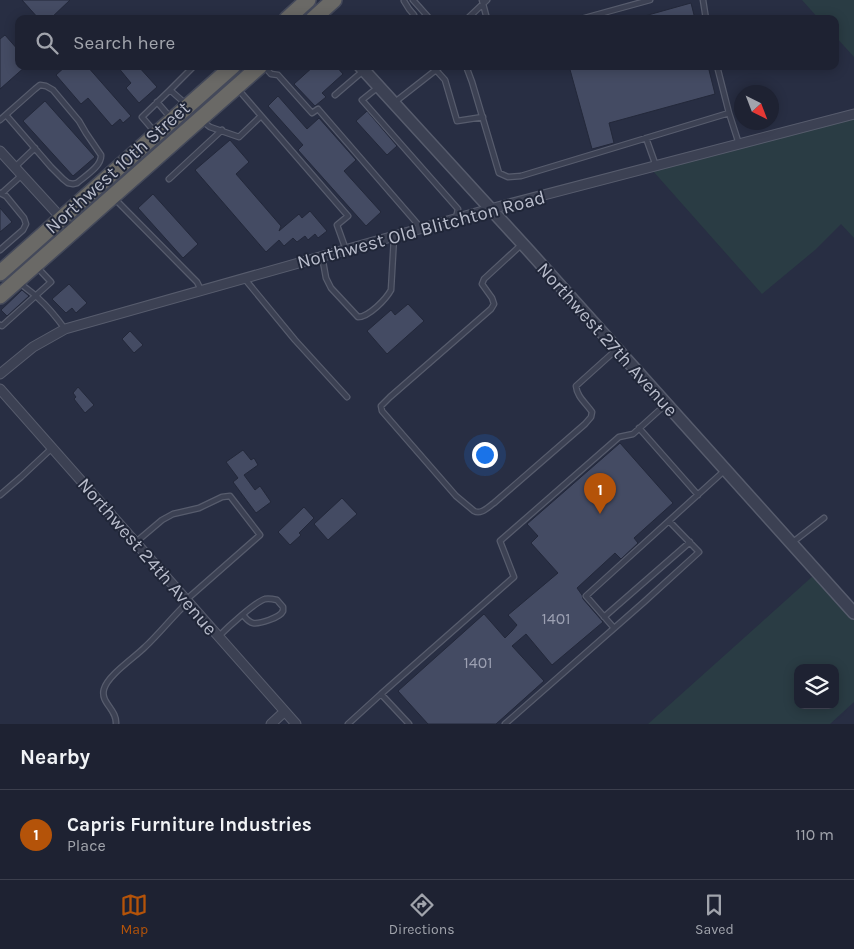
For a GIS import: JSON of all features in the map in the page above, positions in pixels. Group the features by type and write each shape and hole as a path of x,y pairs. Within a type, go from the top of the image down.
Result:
{"highway":[{"path":"291,15 308,0"},
{"path":"318,15 334,0"},
{"name":"Northwest 10th Street","path":"0,273 173,120 226,70"},
{"name":"Northwest 10th Street","path":"0,296 255,70"},
{"path":"188,106 200,120"}],"street":[{"name":"Northwest 27th Avenue","path":"364,70 854,613"},
{"name":"Northwest Old Blitchton Road","path":"0,374 34,347 65,329 456,218 854,114"},
{"path":"0,151 74,232"},
{"name":"Northwest 24th Avenue","path":"0,388 296,724"},
{"path":"271,724 284,712"}],"lane":[{"path":"405,0 414,15"},
{"path":"413,0 426,15"},
{"path":"596,15 650,0"},
{"path":"702,0 705,15"},
{"path":"472,15 484,1"},
{"path":"484,1 486,15"},
{"path":"157,134 142,117 190,70"},
{"path":"268,70 271,74 278,75 312,113 318,109 421,228"},
{"path":"335,95 360,70"},
{"path":"394,103 436,70 445,80 457,121 482,117"},
{"path":"468,70 499,173 508,177 521,176 729,113"},
{"path":"718,70 739,144"},
{"path":"0,120 40,85 46,86 53,90 79,121 102,158 99,164 77,182 73,184 68,183 51,167 6,115"},
{"path":"379,86 362,100 458,209 456,218"},
{"path":"236,87 348,216 337,225 346,250"},
{"path":"170,90 188,106"},
{"path":"157,102 173,120"},
{"path":"200,120 210,126 239,136 261,116"},
{"path":"169,179 222,130"},
{"path":"646,138 656,166"},
{"path":"15,167 36,148"},
{"path":"0,250 23,230 26,224 24,218 6,196 1,193 22,175"},
{"path":"113,197 197,282 201,290"},
{"path":"322,256 326,278 331,288 358,317 364,317 388,296 392,290 394,236"},
{"path":"522,244 484,279 482,284 494,304 490,309 381,406 382,411 456,496 474,511 482,512 585,424 592,412 576,393 576,386 617,349"},
{"path":"0,325 2,326 51,282 36,265"},
{"path":"244,278 295,340 347,397"},
{"path":"18,281 56,316 65,329"},
{"path":"348,724 514,577 500,541 619,438 633,434 666,404"},
{"path":"639,428 698,495"},
{"path":"0,494 52,448"},
{"path":"614,628 586,596 725,470"},
{"path":"116,724 117,717 104,696 107,682 146,647 187,601 260,535 230,496 222,497 199,508 172,514 162,520 136,543"},
{"path":"792,543 824,518"},
{"path":"505,724 699,552 669,521"},
{"path":"604,617 690,542"},
{"path":"218,637 243,615 260,601 268,598 277,600 283,607 282,612 278,616 255,623 248,621 243,615"},
{"path":"381,694 409,724"}],"shaded area":[{"path":"802,0 854,0 854,57 839,40 839,15 815,15"},
{"path":"854,119 854,238 841,224 815,250 762,294 653,171"},
{"path":"814,575 854,619 854,702 830,724 648,724"}],"building":[{"path":"22,0 70,0 54,15 35,15"},
{"path":"691,3 694,15 648,15"},
{"path":"5,35 15,46 15,70 21,70 0,89 0,39"},
{"path":"62,70 91,70 131,116 123,123 120,119 112,126 88,98 81,104 56,75"},
{"path":"120,70 142,70 157,87 139,103 126,88 131,83"},
{"path":"310,70 340,70 343,74 322,93 326,97 315,106 294,84"},
{"path":"570,70 709,70 715,94 609,123 614,143 592,149"},
{"path":"278,96 307,129 319,118 356,160 344,171 381,212 366,226 298,150 303,145 268,106"},
{"path":"45,101 95,157 73,176 23,121"},
{"path":"367,111 397,146 387,155 356,121"},
{"path":"230,140 249,162 236,174 281,226 279,231 299,214 302,218 310,211 327,231 318,238 315,234 308,240 305,236 297,242 293,238 284,246 279,240 266,252 195,170"},
{"path":"153,194 198,244 183,258 138,208"},
{"path":"0,208 12,222 0,232"},
{"path":"69,284 87,303 76,313 72,308 66,313 52,299"},
{"path":"22,290 29,296 7,316 1,310"},
{"path":"408,304 424,321 387,354 367,331 391,310 395,315"},
{"path":"130,331 143,345 134,353 122,339"},
{"path":"78,387 94,405 85,413 74,399 76,397 73,393"},
{"path":"620,443 673,503 634,538 638,543 621,559 615,553 577,588 583,599 603,622 552,665 526,634 512,646 544,681 496,724 428,724 398,691 484,614 505,638 512,631 517,625 508,615 558,573 531,543 538,536 527,524"},
{"path":"243,450 251,460 254,458 258,465 244,475 255,490 260,486 271,502 256,513 233,482 238,478 226,462"},
{"path":"342,498 357,514 328,540 314,524"},
{"path":"304,507 314,518 299,533 301,535 290,545 278,532"}],"place":[{"name":"Capris Furniture Industries","path":"600,514"}]}
